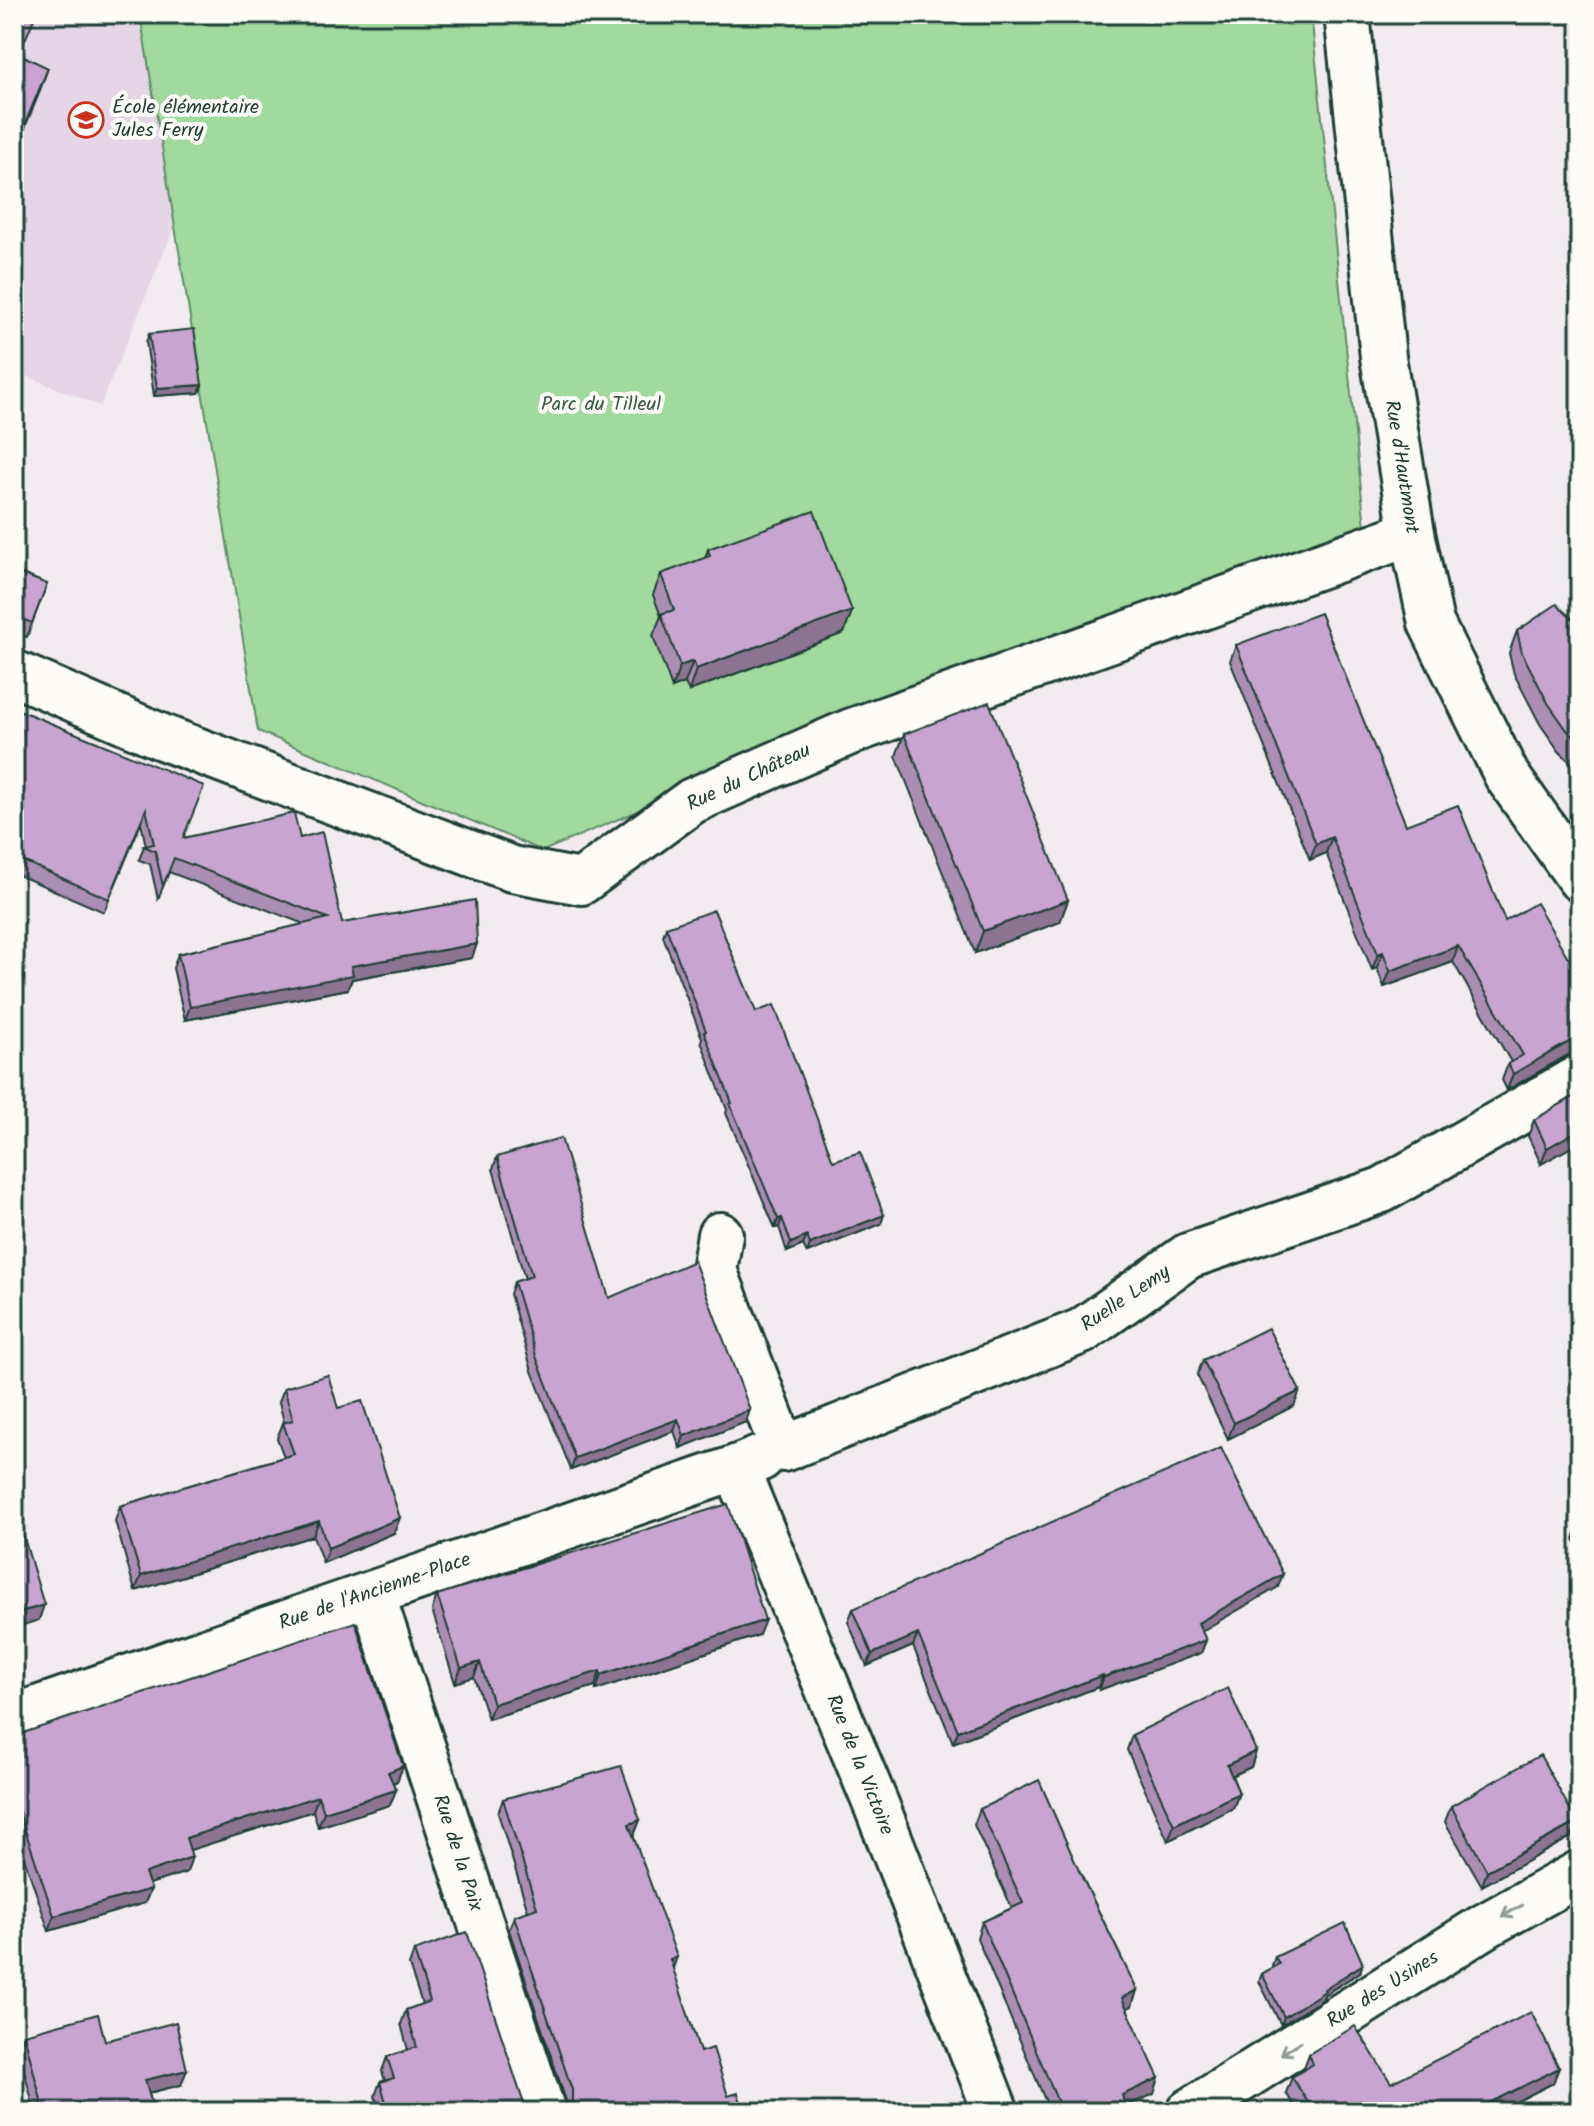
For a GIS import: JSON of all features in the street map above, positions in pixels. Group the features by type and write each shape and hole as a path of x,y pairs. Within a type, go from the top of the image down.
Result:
{"street":[{"name":"Rue d'Hautmont","path":"1347,14 1383,357 1412,533 1431,623 1507,776 1580,879"},
{"name":"Rue du Château","path":"14,673 162,737 512,869 581,882 692,801 852,731 1412,533"},
{"name":"Ruelle Lemy","path":"783,1449 1082,1331 1188,1256 1382,1190 1580,1077"},
{"path":"720,1235 714,1270 783,1449 736,1468"},
{"name":"Rue de l'Ancienne-Place","path":"14,1717 736,1468"},
{"name":"Rue de la Victoire","path":"736,1468 877,1807 996,2112"},
{"name":"Rue de la Paix","path":"372,1594 543,2112"},
{"name":"Rue des Usines","path":"1200,2109 1485,1926 1580,1873"}],"shaded area":[{"name":"École élémentaire Jules Ferry","path":"14,14 140,14 175,226 100,406 14,371"}],"green space":[{"name":"Parc du Tilleul","path":"140,14 1311,14 1365,527 887,706 543,851 258,731"}],"building":[{"path":"14,14 36,14 19,54 48,68 14,151"},
{"path":"194,329 202,385 157,388 149,334"},
{"path":"814,511 852,611 696,669 693,661 680,666 661,614 674,610 661,574 710,556 708,549"},
{"path":"14,571 47,584 32,623 14,616"},
{"path":"1557,604 1580,626 1580,742 1567,730 1548,703 1522,653 1517,631"},
{"path":"1320,613 1406,825 1458,805 1505,921 1536,903 1580,978 1580,1038 1513,1074 1508,1064 1523,1055 1458,946 1390,971 1383,952 1378,954 1332,837 1316,844 1236,645"},
{"path":"989,702 1068,900 983,931 904,734"},
{"path":"14,708 204,786 183,838 294,813 300,838 322,832 342,923 475,900 477,944 351,966 353,975 190,1007 178,954 328,918 174,858 163,886 155,851 144,846 154,844 146,809 109,899 14,857"},
{"path":"714,910 756,1012 774,1005 833,1161 860,1152 884,1215 810,1244 807,1236 791,1243 730,1104 666,927"},
{"path":"1580,1093 1580,1129 1547,1148 1534,1120"},
{"path":"561,1138 609,1298 694,1261 750,1410 684,1436 678,1419 575,1458 537,1359 514,1282 532,1276 497,1157"},
{"path":"1268,1328 1300,1391 1234,1423 1203,1360"},
{"path":"328,1375 338,1408 362,1401 400,1518 328,1548 319,1521 141,1576 120,1506 294,1454 283,1423 293,1420 284,1388"},
{"path":"1221,1448 1283,1574 1198,1623 1206,1640 1103,1675 958,1731 918,1634 872,1654 853,1609"},
{"path":"728,1504 765,1620 601,1675 600,1671 493,1704 480,1662 461,1668 437,1595"},
{"path":"23,1535 44,1605 14,1614 14,1538"},
{"path":"355,1622 403,1766 388,1772 396,1790 324,1812 318,1796 186,1838 192,1857 145,1873 151,1889 54,1916 14,1797 14,1736"},
{"path":"1228,1688 1256,1751 1227,1765 1239,1793 1174,1825 1132,1735"},
{"path":"1540,1755 1577,1822 1487,1871 1451,1806"},
{"path":"621,1766 640,1820 629,1824 677,1957 670,1959 700,2052 713,2048 728,2096 738,2093 744,2112 568,2112 572,2104 572,2090 514,1916 537,1908 503,1799"},
{"path":"1039,1780 1137,1990 1122,1998 1159,2078 1122,2095 1125,2106 1113,2112 1062,2112 982,1922 1023,1903 980,1809"},
{"path":"1345,1923 1363,1964 1284,2017 1262,1974 1279,1964 1275,1957"},
{"path":"467,1932 529,2112 389,2112 380,2082 394,2078 387,2057 417,2047 406,2010 430,2001 414,1951"},
{"path":"1531,2012 1559,2068 1471,2112 1314,2112 1292,2077 1313,2064 1309,2054 1355,2026 1391,2083"},
{"path":"98,2014 105,2041 176,2022 187,2070 145,2080 154,2112 44,2112 24,2034"},
{"path":"918,2104 922,2112 901,2112"}],"place":[{"name":"École élémentaire Jules Ferry","path":"86,120"}]}
